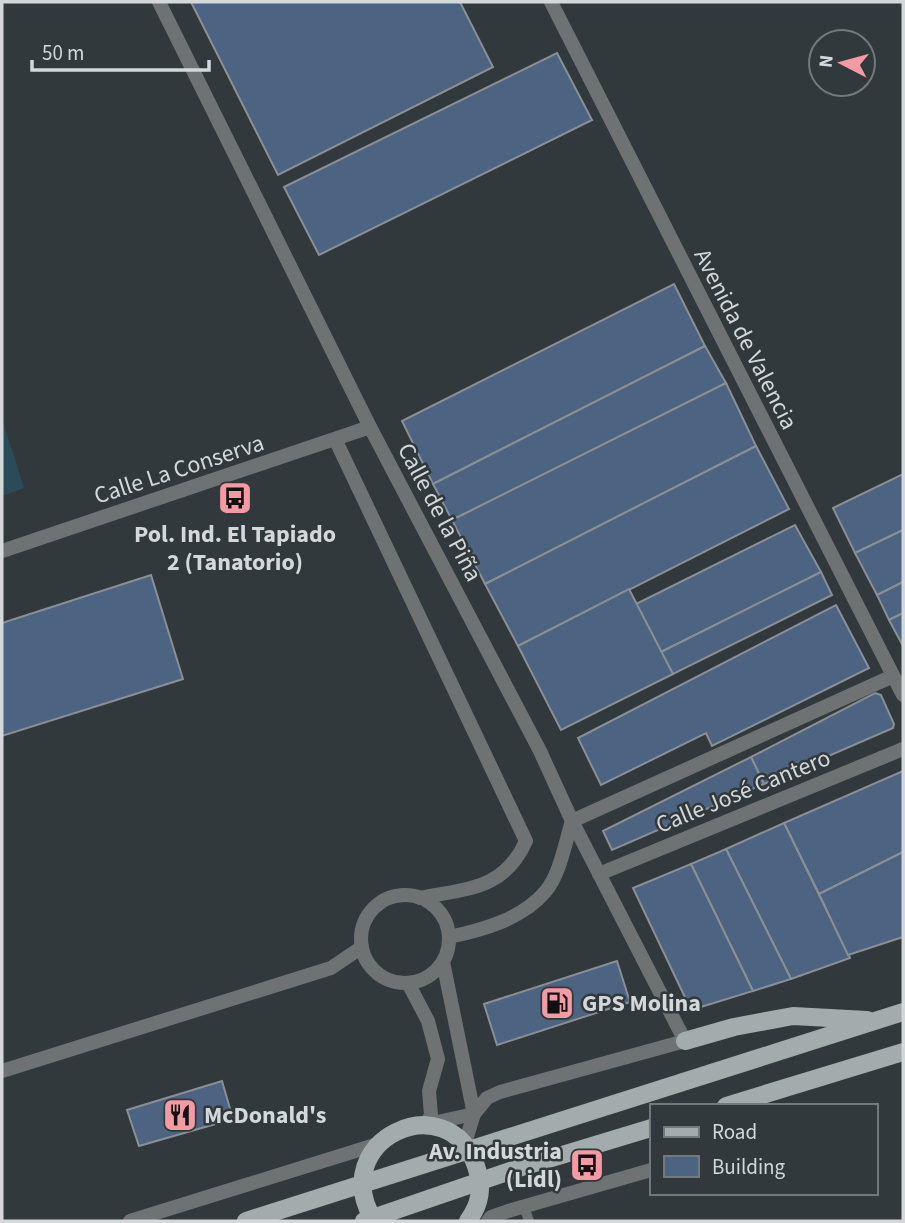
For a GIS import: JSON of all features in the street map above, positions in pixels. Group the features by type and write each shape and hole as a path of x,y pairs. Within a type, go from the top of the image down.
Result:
{"main road":[{"path":"246,1221 468,1148 903,1012"},
{"path":"685,1041 734,1027 793,1016 878,1020"},
{"path":"733,1104 903,1052"},
{"path":"468,1221 479,1201 481,1181 468,1148 447,1131 426,1125 405,1127 378,1144 366,1163 362,1185 370,1220 481,1181 650,1128"}],"street":[{"name":"Calle de la Piña","path":"159,2 370,427 540,751 572,821 685,1041"},
{"name":"Avenida de Valencia","path":"551,2 898,674 903,695"},
{"name":"Calle La Conserva","path":"2,551 336,442 370,427"},
{"path":"336,442 526,841 517,861 494,883 420,898 405,895 390,898 377,905 364,924 362,947 370,966 377,974 397,983 408,984 422,980 443,962"},
{"path":"449,937 483,930 527,908 547,891 572,821 898,674"},
{"name":"Calle José Cantero","path":"599,874 903,749"},
{"path":"420,898 440,913 449,937 443,962 474,1114 468,1148"},
{"path":"2,1071 331,968 362,947"},
{"path":"408,984 428,1021 438,1059 429,1091 431,1115 426,1125"},
{"path":"426,1125 474,1114 487,1098 500,1092 685,1041"},
{"path":"130,1221 378,1144"},
{"path":"488,1221 491,1217 524,1206 650,1170"}],"lane":[{"path":"524,1206 529,1221"}],"shaded area":[{"path":"2,419 24,488 2,496"}],"building":[{"path":"191,2 460,2 493,67 278,175"},
{"path":"557,53 592,120 319,255 284,187"},
{"path":"674,284 705,346 433,484 402,421"},
{"path":"705,346 726,383 452,520 433,484"},
{"path":"726,383 756,446 485,584 452,520"},
{"path":"756,446 789,509 518,646 485,584"},
{"path":"903,474 903,530 855,553 833,508"},
{"path":"795,525 821,572 661,652 636,604"},
{"path":"903,530 903,582 877,595 855,553"},
{"path":"821,572 832,595 673,674 661,652"},
{"path":"151,575 183,679 2,736 2,623"},
{"path":"903,582 903,613 889,620 877,595"},
{"path":"629,589 673,674 561,730 518,646"},
{"path":"836,605 869,668 712,746 706,733 601,785 578,738"},
{"path":"903,613 903,646 889,620"},
{"path":"875,693 881,695 894,724 893,728 764,784 751,757"},
{"path":"751,757 764,784 612,850 603,831"},
{"path":"903,771 903,852 819,894 784,823"},
{"path":"784,823 850,958 791,979 726,849"},
{"path":"726,849 791,979 753,991 691,864"},
{"path":"903,852 903,937 848,955 819,894"},
{"path":"691,864 753,991 691,1010 633,888"},
{"name":"GPS Molina","path":"617,961 630,1002 497,1045 484,1004"},
{"name":"McDonald's","path":"222,1081 233,1119 139,1146 127,1110"}],"place":[{"name":"Pol. Ind. El Tapiado 2 (Tanatorio)","path":"235,498"},
{"name":"GPS Molina","path":"557,1003"},
{"name":"McDonald's","path":"180,1115"},
{"name":"Av. Industria (Lidl)","path":"587,1165"}]}
